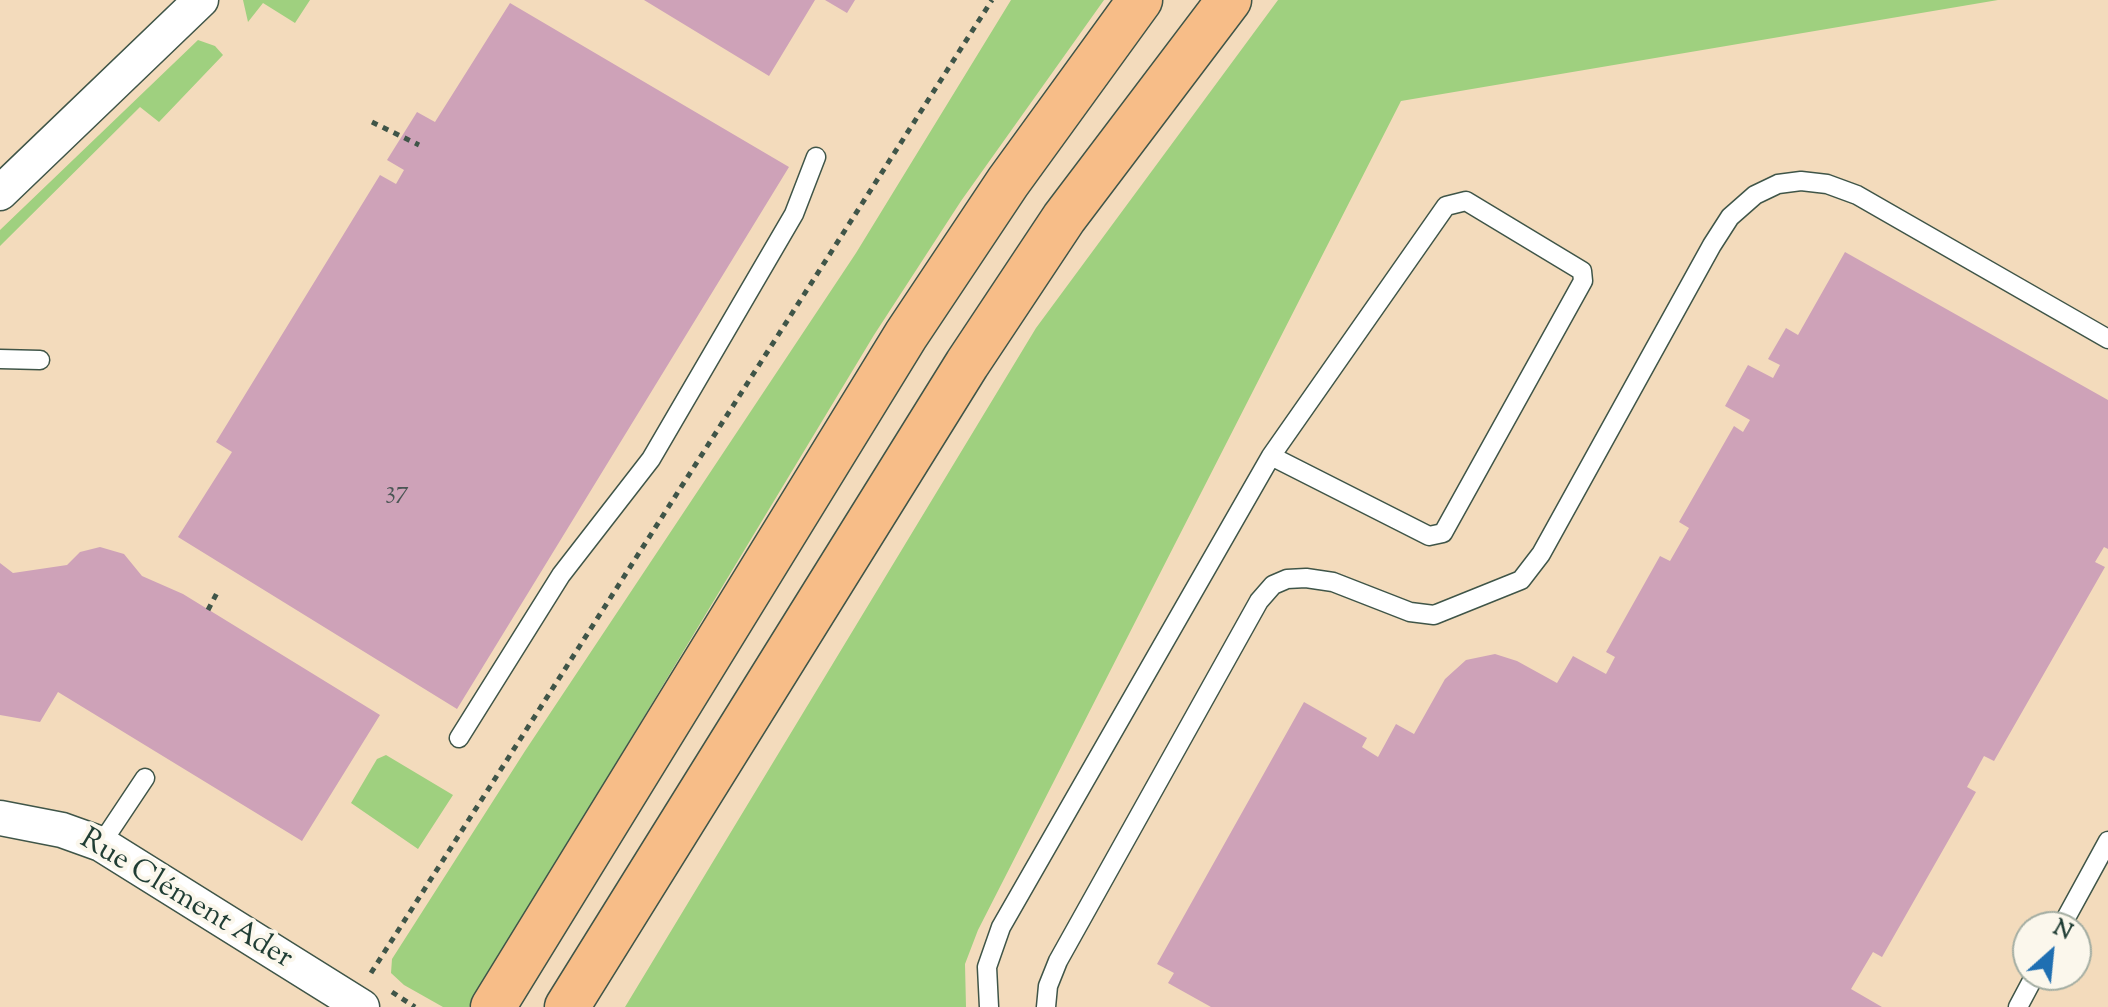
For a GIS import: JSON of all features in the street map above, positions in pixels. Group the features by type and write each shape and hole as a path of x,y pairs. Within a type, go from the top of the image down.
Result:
{"main road":[{"path":"493,1007 906,335 1008,182 1140,0"},
{"path":"575,994 967,364 1064,218 1229,0"}],"street":[{"path":"0,193 201,0"},
{"name":"Rue Clément Ader","path":"0,818 62,830 101,844 356,1004"}],"lane":[{"path":"459,738 561,575 651,459 794,214 816,157"},
{"path":"1046,1007 1048,986 1058,961 1197,710 1266,593 1287,579 1306,578 1333,582 1410,612 1434,615 1521,580 1541,554 1712,245 1730,217 1755,195 1778,184 1801,181 1827,184 1857,195 2108,339"},
{"path":"989,1007 987,967 1001,927 1271,456 1446,206 1466,201 1582,271 1583,281 1443,533 1429,536 1271,456"},
{"path":"0,359 40,360"},
{"path":"101,844 145,778"},
{"path":"2070,911 2108,841"},
{"path":"1048,986 1058,1007"}],"path":[{"path":"356,1004 992,0"},
{"path":"372,122 419,145"},
{"path":"208,610 219,589"}],"green space":[{"path":"243,0 310,0 295,23 263,3 248,22"},
{"path":"1011,0 1104,0 961,201 874,335 469,1007 443,1007 404,985 391,973 392,959 525,751 856,253"},
{"path":"1278,0 1998,0 1401,101 978,930 965,964 966,1007 625,1007 1036,328"},
{"path":"198,40 215,46 223,55 159,122 140,107 0,246 0,230"},
{"path":"386,755 453,795 418,849 351,803 377,759"}],"building":[{"path":"644,0 815,0 769,76"},
{"path":"825,0 855,0 847,13"},
{"path":"510,3 789,167 457,709 178,537 232,452 216,442 380,175 396,184 404,170 387,160 417,112 435,122"},
{"path":"1845,252 2108,400 2108,549 2104,547 2095,562 2105,567 1994,761 1984,756 1967,787 1976,792 1882,957 1873,952 1851,989 1882,1007 1211,1007 1168,983 1174,973 1157,964 1304,702 1367,738 1362,747 1378,757 1396,724 1414,734 1445,679 1466,660 1495,654 1517,661 1557,683 1573,656 1606,674 1615,657 1606,652 1660,556 1670,561 1689,528 1679,522 1734,426 1743,432 1750,420 1725,406 1748,365 1773,378 1780,365 1768,359 1786,328 1798,335"},
{"path":"100,547 124,554 142,576 183,594 380,715 302,841 58,692 40,722 0,715 0,563 13,573 67,565 80,552"}]}
